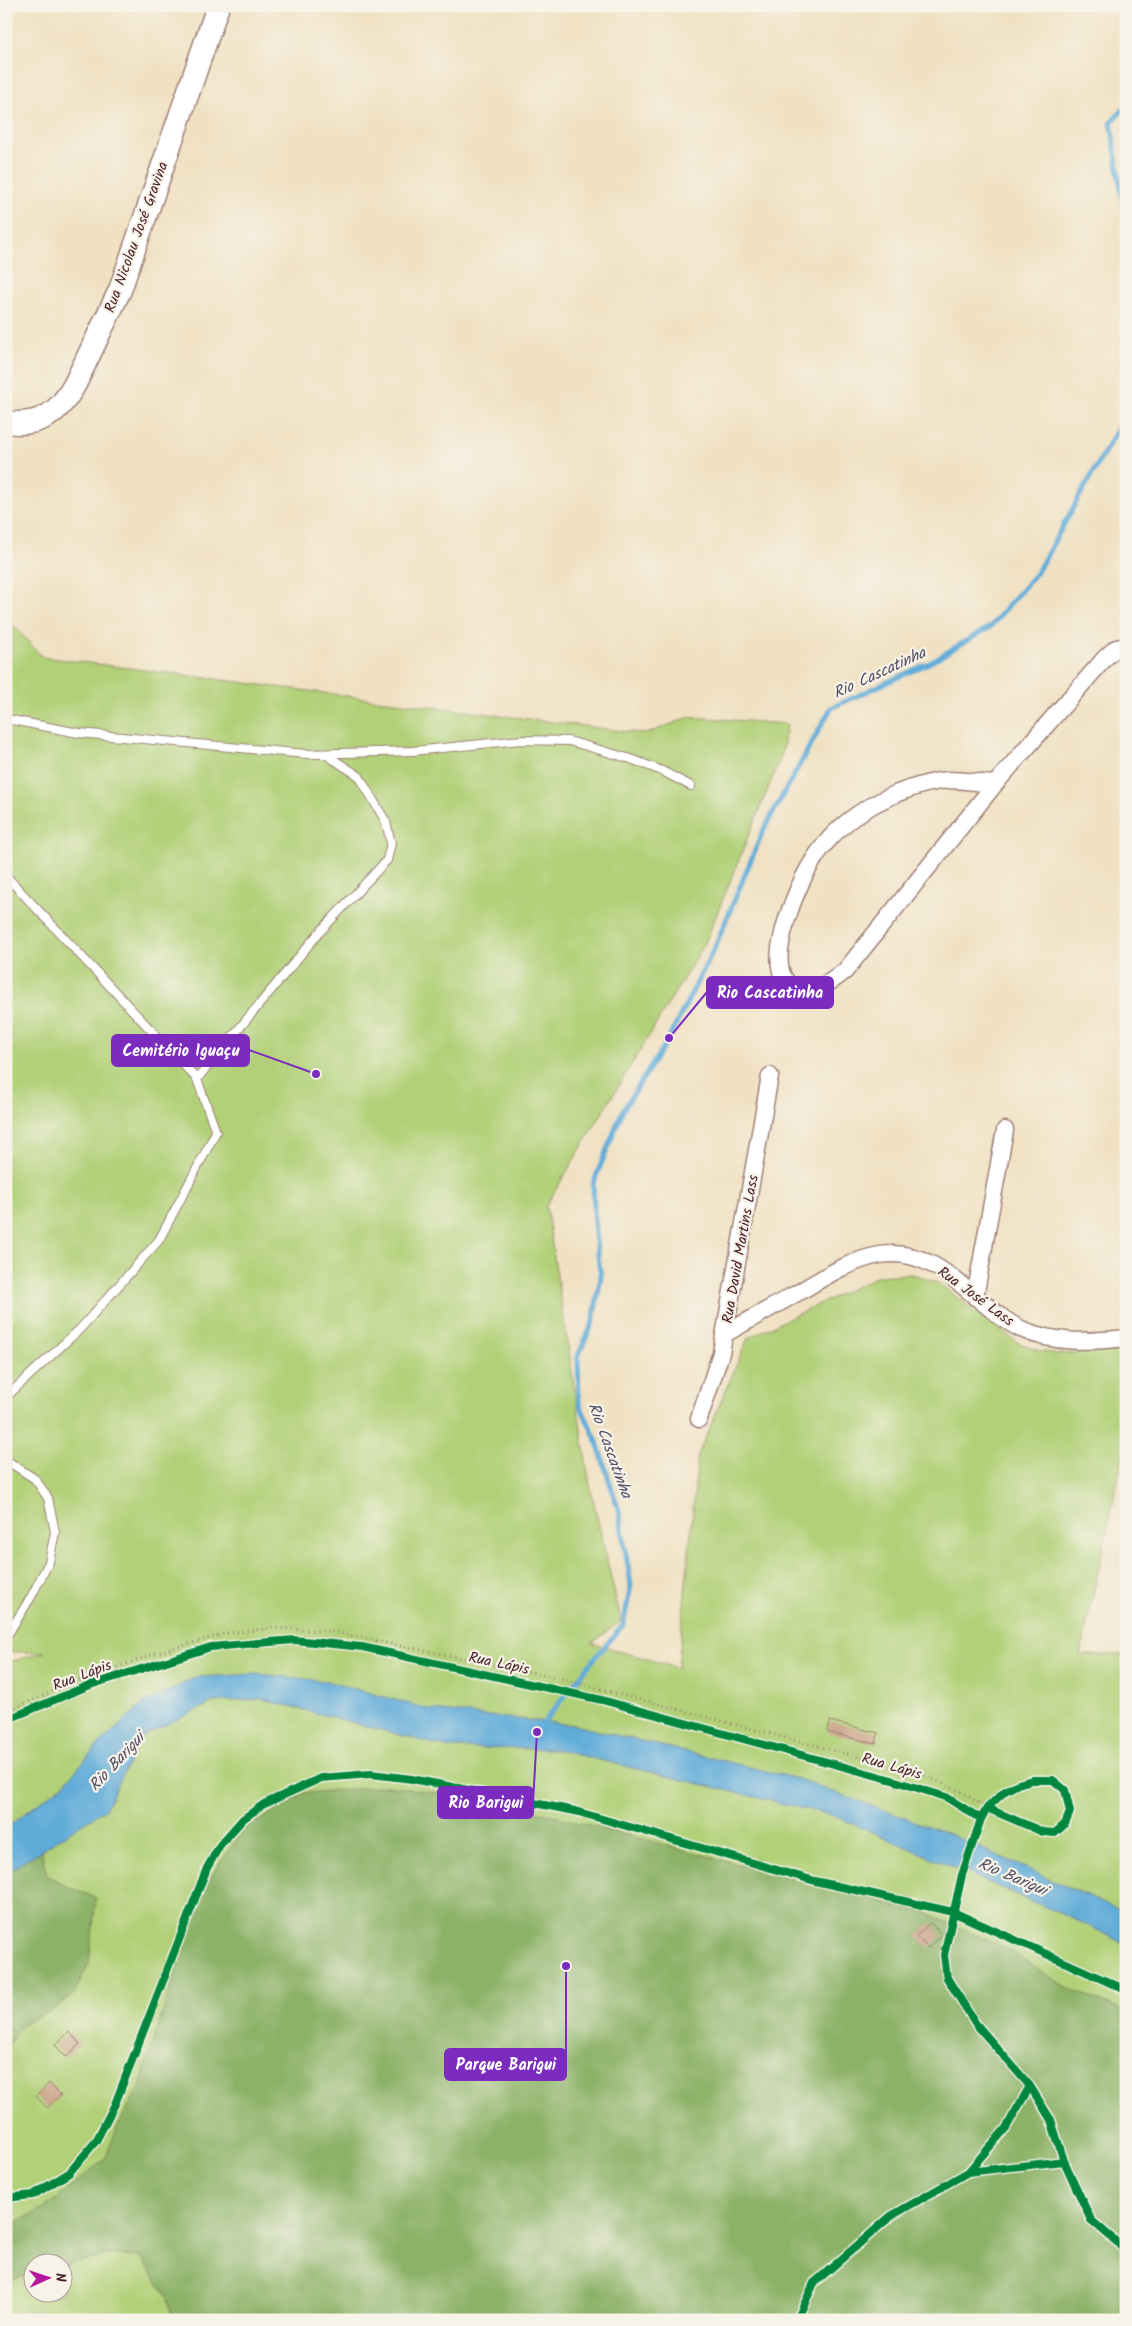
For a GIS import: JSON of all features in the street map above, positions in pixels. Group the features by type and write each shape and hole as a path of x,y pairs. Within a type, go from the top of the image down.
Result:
{"main road":[{"name":"Rua Nicolau José Gravina","path":"6,422 24,425 41,420 56,410 68,398 120,290 218,6"}],"street":[{"path":"995,784 949,780 919,785 880,800 855,814 832,833 812,862 792,903 780,947 779,963 785,981 795,989 811,991 830,983 845,971 995,784 1105,658 1116,648 1126,646"},
{"name":"Rua David Martins Lass","path":"699,1419 717,1371 725,1334 770,1076"},
{"path":"975,1297 1005,1130"},
{"name":"Rua José Lass","path":"725,1334 840,1268 863,1259 882,1255 906,1256 929,1262 975,1297 1021,1328 1040,1336 1086,1341 1126,1338"}],"lane":[{"path":"6,719 79,734 306,754 412,751 521,740 569,741 631,758 691,786"},
{"path":"197,1079 318,934 387,860 391,843 386,822 358,776 326,754"},
{"path":"6,876 197,1079 216,1132 159,1240 80,1329 6,1397"},
{"path":"6,1460 35,1479 48,1498 55,1532 49,1562 8,1634"}],"path":[{"path":"6,1712 70,1684 157,1653 227,1632 272,1628 328,1632 563,1679 919,1773 962,1792 994,1811"}],"green space":[{"path":"6,617 42,657 646,734 689,717 787,724 782,754 705,943 546,1206 590,1486 621,1621 592,1643 678,1668 698,1455 748,1338 878,1276 913,1274 938,1283 1017,1342 1039,1351 1058,1354 1126,1351 1126,1443 1080,1655 1126,1655 1126,2320 6,2320 6,1663 45,1652 6,1652"},
{"path":"387,1786 500,1802 929,1914 1009,1950 1066,1987 1126,2012 1126,2320 173,2320 168,2299 141,2257 110,2254 72,2264 72,2254 22,2254 22,2277 6,2281 6,2251 17,2222 46,2207 105,2159 118,2126 139,2088 201,1891 243,1830 304,1793"},
{"path":"41,1850 47,1875 66,1886 96,1898 89,1963 74,1994 49,2012 21,2025 6,2048 6,1873"}],"water":[{"path":"258,1674 326,1681 432,1710 574,1725 795,1778 947,1833 1126,1913 1126,1944 1087,1925 835,1816 553,1749 450,1748 262,1699 213,1702 143,1736 105,1809 6,1873 6,1828 64,1784 98,1745 143,1704 196,1677"}],"building":[{"path":"830,1721 878,1733 876,1744 827,1732"},
{"path":"930,1923 942,1935 928,1948 916,1936"},
{"path":"69,2032 80,2044 66,2057 55,2045"},
{"path":"49,2083 61,2095 47,2108 36,2096"}],"waterway":[{"name":"Rio Cascatinha","path":"1126,107 1111,122 1126,225"},
{"name":"Rio Cascatinha","path":"541,1726 623,1625 631,1585 619,1511 596,1439 579,1403 578,1356 593,1322 601,1277 595,1234 593,1184 623,1110 669,1038 715,947 763,831 831,708 929,663 990,627 1037,572 1126,414"}],"cycle path":[{"name":"Rua Lápis","path":"6,1720 90,1685 211,1647 294,1640 362,1647 602,1700 892,1780 946,1797 981,1819"},
{"path":"6,2198 33,2195 69,2173 96,2141 115,2104 207,1868 220,1845 243,1819 264,1804 321,1778 371,1774 412,1779 575,1811 815,1881 953,1912 1126,1990"},
{"path":"987,1808 1043,1832 1055,1833 1065,1824 1070,1812 1065,1790 1053,1780 1032,1780 1018,1784 1005,1791 987,1808 981,1819 962,1875 944,1955 947,1978 976,2024 1030,2086 1051,2120 1064,2161 1091,2220 1126,2250"},
{"path":"968,2172 1006,2128 1030,2086"},
{"path":"797,2320 814,2283 891,2216 968,2172 1064,2161"}],"place":[{"name":"Rio Cascatinha","path":"669,1038"},
{"name":"Cemitério Iguaçu","path":"316,1074"},
{"name":"Rio Barigui","path":"537,1732"},
{"name":"Parque Barigui","path":"566,1966"}]}
